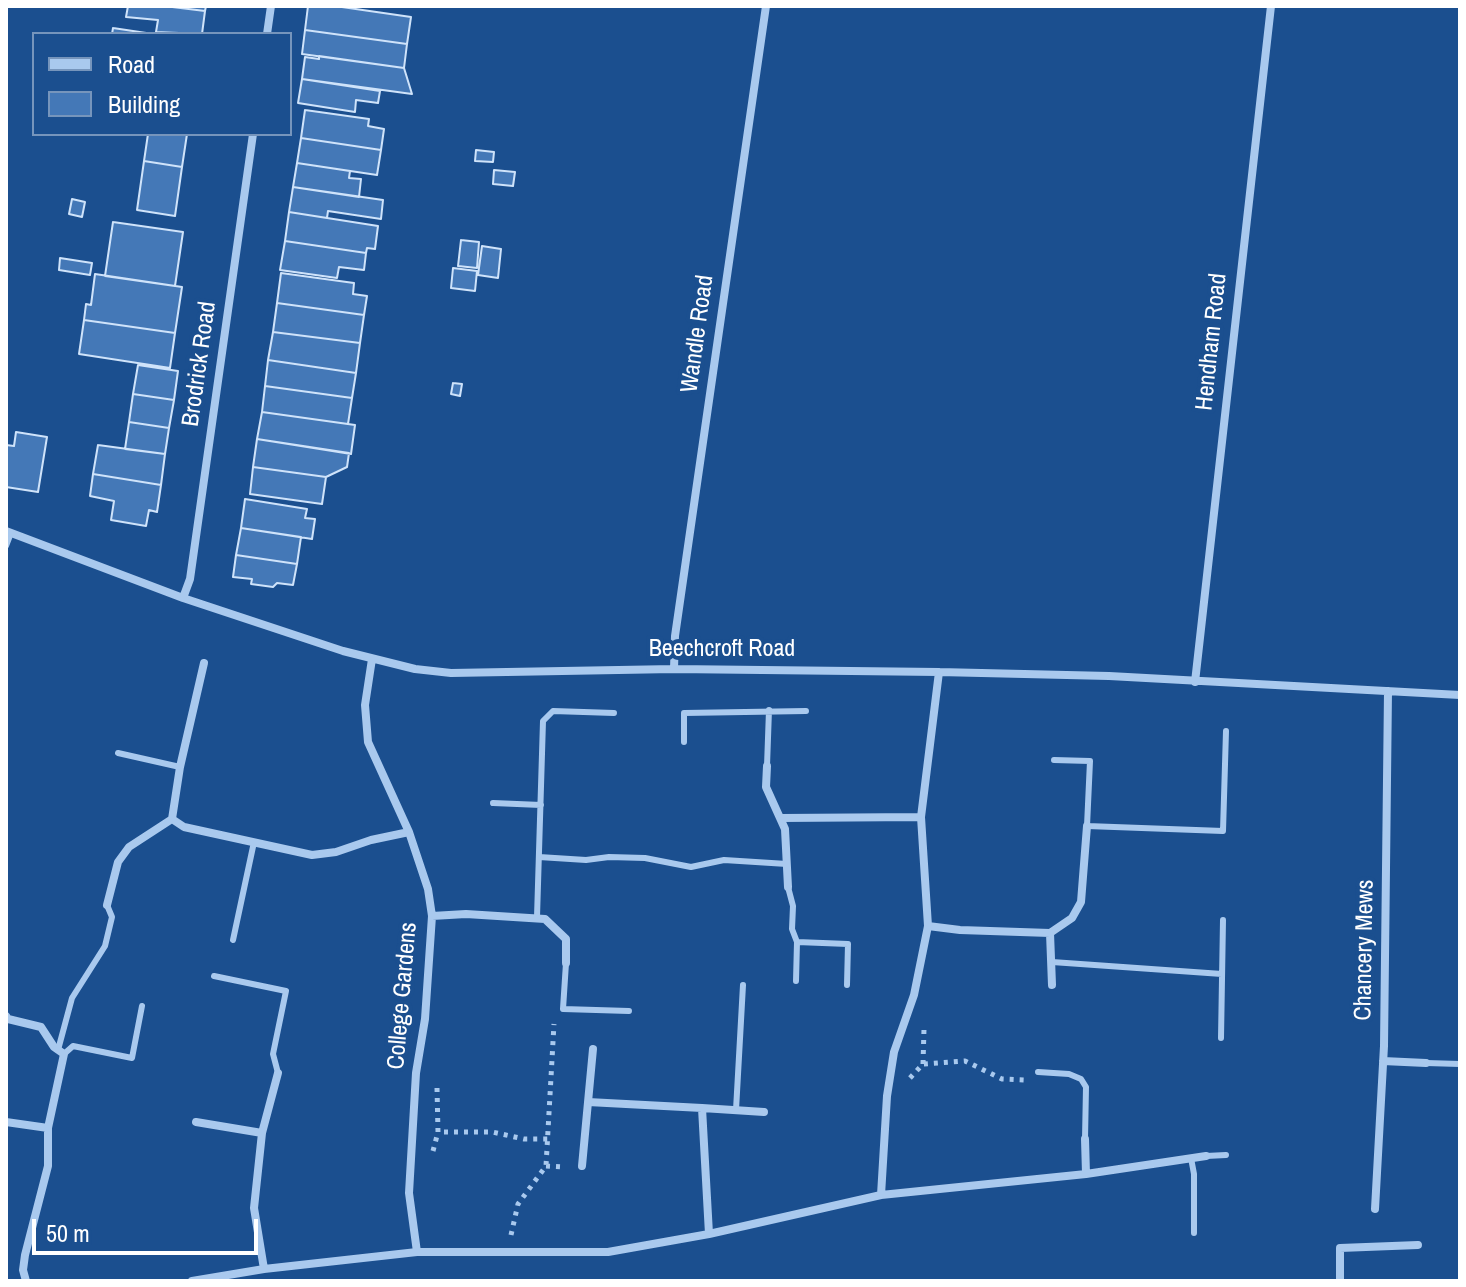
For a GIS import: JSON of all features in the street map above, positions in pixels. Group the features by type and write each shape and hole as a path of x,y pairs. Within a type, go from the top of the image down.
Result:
{"street":[{"path":"267,32 271,6"},
{"name":"Wandle Road","path":"674,669 677,622 766,6"},
{"name":"Hendham Road","path":"1195,682 1271,6"},
{"name":"Brodrick Road","path":"183,598 190,579 253,136"},
{"name":"Beechcroft Road","path":"8,532 183,598 372,659 415,669 451,673 674,669 1109,676 1460,695"},
{"name":"College Gardens","path":"372,659 365,705 368,742 409,832 428,889 432,916 425,1019 416,1073 409,1193 417,1252"},
{"path":"107,905 118,862 129,847 172,819 180,767 204,663"},
{"path":"881,1195 887,1096 894,1052 914,995 928,926 921,817 939,672"},
{"name":"Chancery Mews","path":"1375,1209 1383,1061 1388,691"},
{"path":"767,766 766,787 785,829 788,887"},
{"path":"781,818 921,817"},
{"path":"172,819 184,827 312,855 336,852 409,832"},
{"path":"928,926 1050,933 1072,918 1081,902 1087,826"},
{"path":"432,916 537,917 552,924 566,939 566,963"},
{"path":"1050,933 1052,985"},
{"path":"6,1016 41,1027 61,1052 48,1128 48,1166 25,1255 23,1270 26,1281"},
{"path":"582,1166 593,1049"},
{"path":"1383,1061 1426,1063"},
{"path":"264,1269 254,1208 262,1133 278,1073"},
{"path":"588,1102 764,1112"},
{"path":"702,1108 709,1234"},
{"path":"6,1122 48,1128"},
{"path":"196,1122 262,1133"},
{"path":"1085,1139 1086,1174"},
{"path":"192,1281 264,1269 417,1252 608,1252 709,1234 881,1195 1086,1174 1206,1156"},
{"path":"1340,1281 1340,1248 1418,1245"}],"lane":[{"path":"6,546 8,532"},
{"path":"767,766 769,710"},
{"path":"537,917 543,721 553,711 614,713"},
{"path":"684,742 684,713 806,711"},
{"path":"1054,760 1090,761 1087,826 1223,831 1226,731"},
{"path":"118,753 180,767"},
{"path":"493,803 541,805"},
{"path":"233,940 254,842"},
{"path":"539,857 586,860 645,858 691,867 724,860 787,864"},
{"path":"788,887 793,906 792,929 797,942 796,981"},
{"path":"61,1052 72,998 105,946 112,917 107,905"},
{"path":"1221,1038 1223,920"},
{"path":"797,942 848,944 847,985"},
{"path":"1052,962 1222,974"},
{"path":"566,963 563,1009 629,1011"},
{"path":"214,976 286,991 273,1054 278,1073"},
{"path":"736,1110 743,985"},
{"path":"61,1052 73,1046 132,1058 142,1006"},
{"path":"1426,1063 1460,1064"},
{"path":"1038,1072 1069,1074 1081,1079 1086,1087 1085,1139"},
{"path":"1206,1156 1226,1155"},
{"path":"1191,1158 1194,1233"}],"path":[{"path":"512,1252 513,1218 525,1192 544,1171 554,1018 563,1009"},
{"path":"887,1096 901,1094 923,1064 965,1061 1002,1079 1027,1080 1038,1072"},
{"path":"416,1073 437,1083 438,1132 492,1132 524,1139 548,1139"}],"building":[{"path":"128,6 205,11 202,32 156,32 158,20 126,17"},
{"path":"164,6 206,6 205,11"},
{"path":"308,6 335,6 411,17 407,44 305,30"},
{"path":"113,28 140,32 112,32"},
{"path":"305,30 407,44 404,68 302,54"},
{"path":"319,56 404,68 412,94 302,79 305,57 319,59"},
{"path":"302,79 380,91 378,103 356,100 355,112 298,103"},
{"path":"305,110 369,119 368,126 384,129 381,150 301,138"},
{"path":"148,136 187,136 182,167 144,161"},
{"path":"301,138 381,150 377,175 297,163"},
{"path":"476,150 494,152 493,162 475,161"},
{"path":"144,161 182,167 175,216 137,210"},
{"path":"297,163 350,171 349,178 361,179 359,197 293,187"},
{"path":"494,170 515,172 513,186 493,184"},
{"path":"293,187 383,200 381,219 328,211 327,218 289,212"},
{"path":"72,199 85,202 82,217 69,214"},
{"path":"289,212 378,226 375,249 367,248 366,253 285,241"},
{"path":"113,222 183,232 175,286 105,276"},
{"path":"461,240 479,242 477,268 458,266"},
{"path":"285,241 366,253 364,270 339,267 337,278 280,270"},
{"path":"482,246 501,249 498,278 478,275"},
{"path":"60,258 92,263 90,275 59,270"},
{"path":"453,268 477,271 475,291 451,288"},
{"path":"281,273 354,283 353,294 367,296 364,315 277,303"},
{"path":"95,274 182,287 175,333 84,320 86,304 91,305"},
{"path":"277,303 364,315 360,343 273,332"},
{"path":"84,320 175,333 170,368 79,354"},
{"path":"273,332 360,343 356,373 268,360"},
{"path":"268,360 356,373 352,398 265,386"},
{"path":"138,365 178,371 174,400 133,394"},
{"path":"453,383 462,384 460,396 451,394"},
{"path":"265,386 352,398 348,424 262,412"},
{"path":"133,394 174,400 169,428 129,422"},
{"path":"262,412 355,425 351,454 257,439"},
{"path":"129,422 169,428 165,454 125,449"},
{"path":"16,432 47,437 38,492 6,487 6,445 14,446"},
{"path":"257,439 349,453 347,467 326,477 253,467"},
{"path":"98,445 165,454 161,485 93,474"},
{"path":"253,467 326,477 322,504 250,494"},
{"path":"93,474 161,485 157,512 149,510 146,526 111,520 114,501 90,496"},
{"path":"245,499 307,509 305,518 315,519 312,539 241,528"},
{"path":"241,528 301,537 297,564 236,555"},
{"path":"236,555 297,564 293,585 277,583 273,587 251,584 252,579 233,577"}]}
